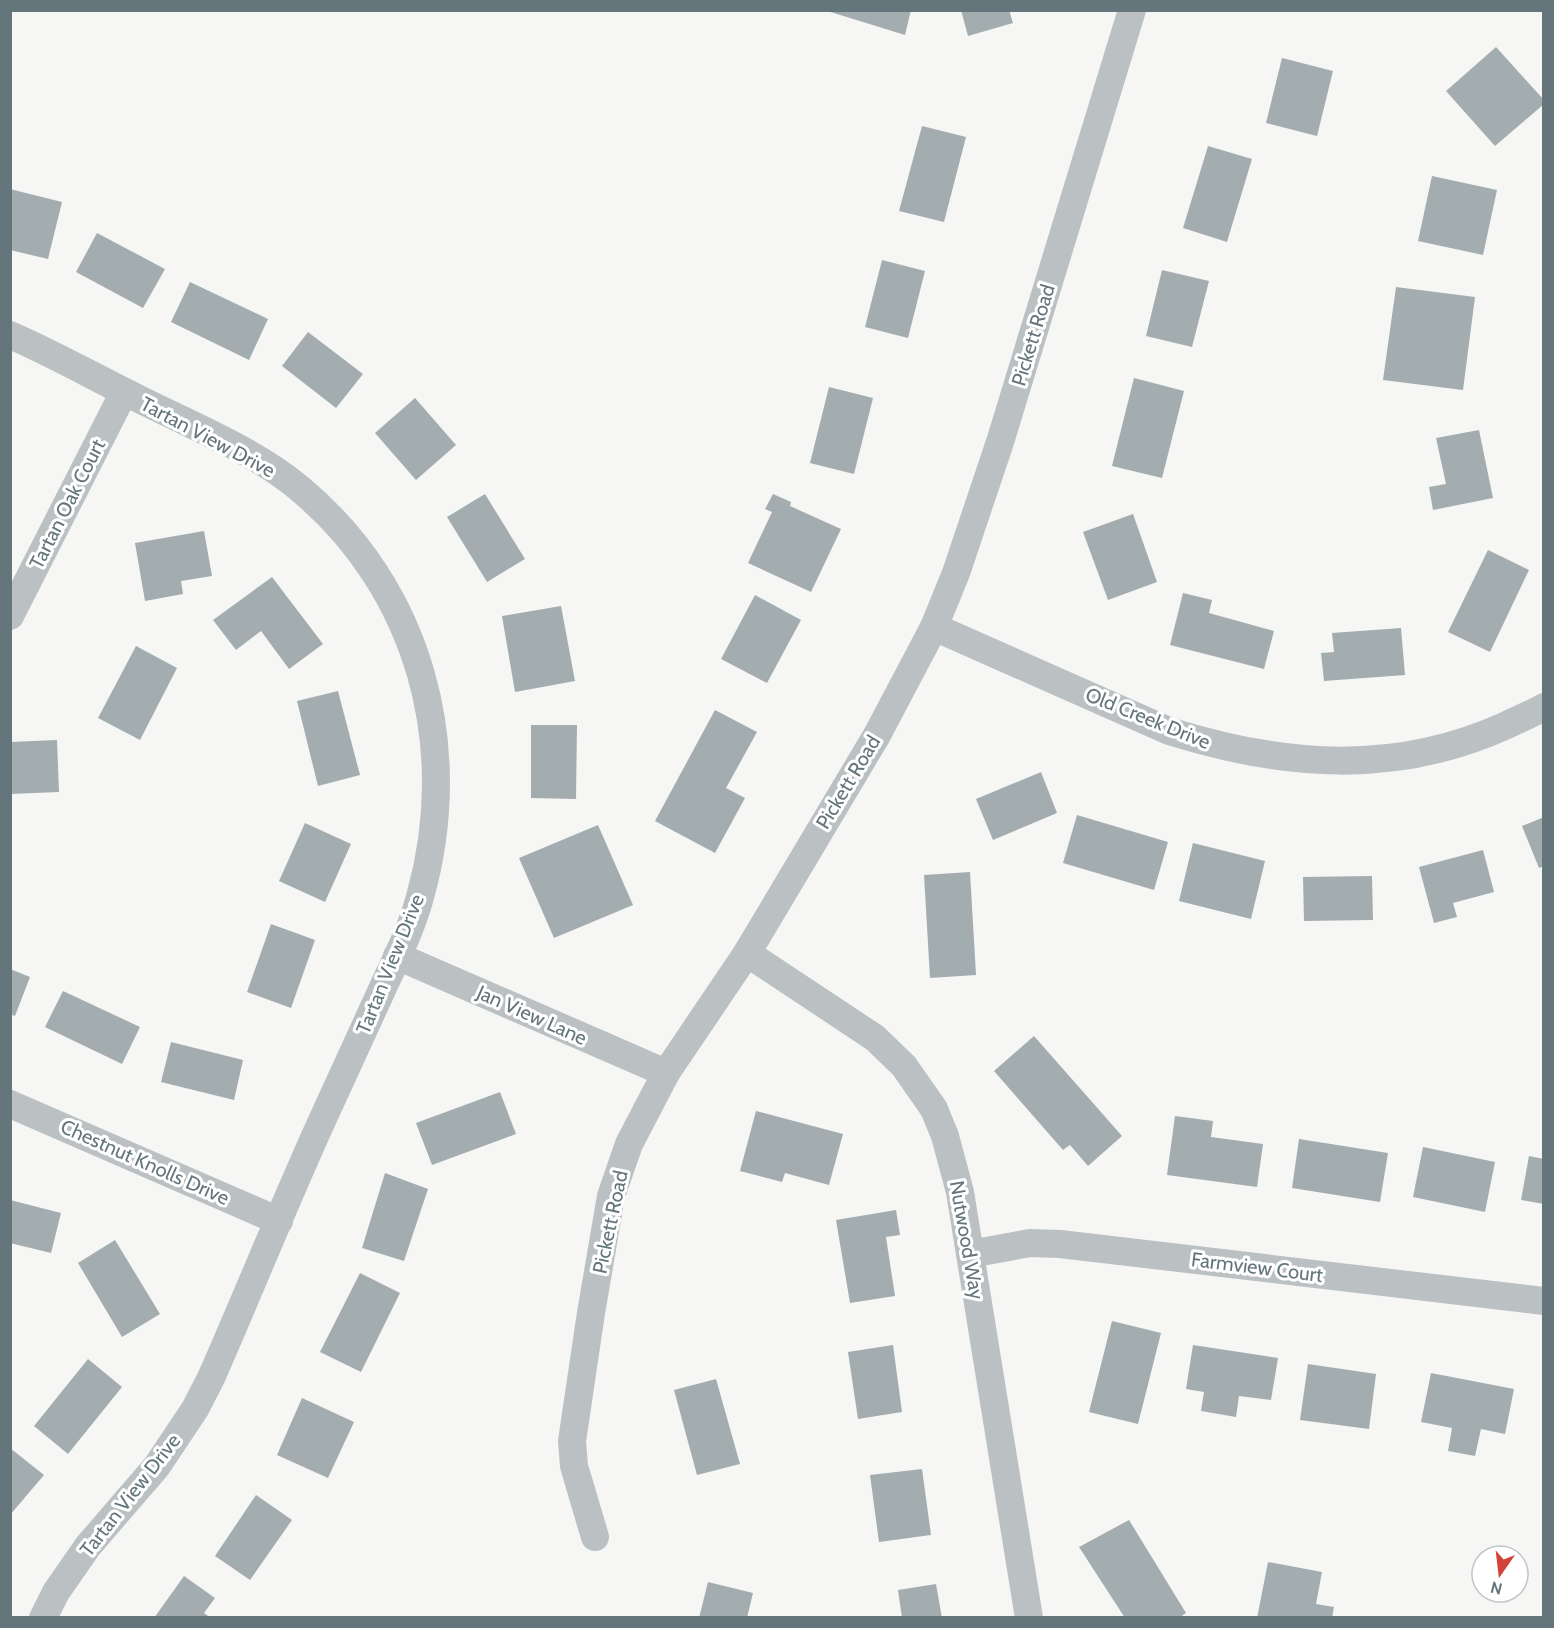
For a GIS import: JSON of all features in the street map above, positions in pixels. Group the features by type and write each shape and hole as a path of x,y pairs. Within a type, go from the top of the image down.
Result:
{"street":[{"name":"Pickett Road","path":"595,1537 574,1466 572,1441 611,1196 629,1144 666,1073 747,953 877,735 934,627 956,573 1000,442 1132,10"},
{"name":"Tartan View Drive","path":"10,335 240,449 297,486 331,517 354,543 377,576 397,610 415,654 427,694 434,735 437,782 434,832 420,899 397,956 308,1151 211,1378 195,1409 157,1466 88,1546 56,1592 43,1617"},
{"name":"Tartan Oak Court","path":"10,616 124,392"},
{"name":"Old Creek Drive","path":"934,627 1169,731 1209,744 1250,753 1327,762 1408,756 1448,747 1481,736 1544,707"},
{"name":"Nutwood Way","path":"747,953 875,1038 904,1066 925,1094 945,1136 960,1192 1029,1617"},
{"name":"Jan View Lane","path":"397,956 666,1073"},
{"name":"Chestnut Knolls Drive","path":"10,1104 279,1221"},
{"name":"Farmview Court","path":"970,1254 1030,1243 1060,1244 1544,1301"}],"building":[{"path":"824,10 911,10 905,35"},
{"path":"961,10 1009,10 1013,23 968,36"},
{"path":"1496,47 1544,100 1544,104 1495,146 1446,91"},
{"path":"1282,58 1333,71 1317,136 1266,123"},
{"path":"922,126 966,137 944,222 899,211"},
{"path":"1208,146 1252,159 1227,242 1183,228"},
{"path":"1432,176 1497,190 1483,255 1418,241"},
{"path":"10,189 62,202 48,259 10,250"},
{"path":"97,233 165,269 143,308 76,272"},
{"path":"882,260 925,271 908,338 865,327"},
{"path":"1162,270 1209,281 1192,347 1146,336"},
{"path":"190,282 268,319 249,360 171,322"},
{"path":"1396,287 1475,297 1463,390 1383,380"},
{"path":"308,332 363,374 336,408 282,366"},
{"path":"1134,378 1184,391 1162,478 1112,466"},
{"path":"829,387 873,398 854,474 810,463"},
{"path":"415,398 456,445 416,480 375,433"},
{"path":"1479,430 1493,498 1433,510 1429,487 1446,484 1436,438"},
{"path":"485,494 525,559 487,582 447,517"},
{"path":"773,494 791,502 790,506 841,529 811,592 748,563 772,512 765,509"},
{"path":"1133,514 1157,582 1108,600 1083,532"},
{"path":"204,531 212,576 181,581 183,594 145,601 135,543"},
{"path":"1488,550 1529,570 1490,652 1448,632"},
{"path":"272,577 323,644 289,669 261,631 236,650 213,620"},
{"path":"1183,593 1212,600 1209,613 1274,631 1264,669 1170,645"},
{"path":"755,595 801,620 767,683 721,659"},
{"path":"561,606 575,681 515,692 502,616"},
{"path":"1401,628 1405,675 1324,681 1321,653 1334,652 1332,633"},
{"path":"136,646 177,668 140,740 98,718"},
{"path":"338,691 360,775 318,786 297,701"},
{"path":"715,710 757,732 726,788 745,798 715,853 655,821"},
{"path":"531,725 577,725 576,799 531,798"},
{"path":"57,740 59,792 10,794 10,742"},
{"path":"1041,772 1057,813 993,840 976,799"},
{"path":"1077,815 1168,842 1154,890 1063,863"},
{"path":"1544,817 1544,866 1539,868 1522,826"},
{"path":"305,823 351,844 325,902 279,881"},
{"path":"598,825 633,905 554,938 519,858"},
{"path":"1193,843 1265,861 1251,919 1179,901"},
{"path":"1483,850 1494,892 1453,903 1457,917 1434,923 1419,867"},
{"path":"970,872 976,975 930,978 924,875"},
{"path":"1372,876 1373,920 1304,921 1303,877"},
{"path":"271,924 315,940 291,1008 247,992"},
{"path":"10,969 30,977 15,1016 10,1014"},
{"path":"63,991 140,1027 122,1064 45,1027"},
{"path":"1034,1036 1122,1136 1088,1166 1070,1145 1063,1150 994,1071"},
{"path":"171,1042 243,1060 234,1100 161,1082"},
{"path":"500,1092 516,1134 432,1165 416,1123"},
{"path":"756,1111 843,1134 829,1185 785,1173 782,1182 740,1171"},
{"path":"1175,1116 1213,1121 1211,1137 1263,1144 1257,1187 1167,1175"},
{"path":"1299,1139 1388,1153 1380,1202 1292,1188"},
{"path":"1423,1147 1495,1162 1485,1212 1413,1197"},
{"path":"1529,1156 1544,1159 1544,1204 1521,1200"},
{"path":"385,1173 428,1189 404,1261 362,1248"},
{"path":"10,1200 61,1213 51,1253 10,1243"},
{"path":"896,1210 900,1235 886,1237 895,1296 850,1303 836,1220"},
{"path":"115,1240 160,1314 122,1337 78,1263"},
{"path":"360,1273 400,1293 361,1372 320,1352"},
{"path":"1112,1321 1161,1333 1138,1424 1089,1412"},
{"path":"893,1345 902,1412 858,1419 848,1352"},
{"path":"1193,1345 1278,1358 1271,1400 1239,1396 1236,1417 1201,1411 1204,1392 1186,1389"},
{"path":"88,1359 122,1387 68,1454 34,1426"},
{"path":"1308,1364 1376,1374 1369,1429 1300,1420"},
{"path":"1431,1373 1514,1389 1505,1434 1481,1429 1475,1456 1448,1451 1452,1428 1421,1422"},
{"path":"716,1379 740,1464 697,1475 674,1390"},
{"path":"302,1398 354,1422 328,1478 277,1455"},
{"path":"10,1448 44,1475 10,1515"},
{"path":"922,1469 931,1535 879,1542 870,1475"},
{"path":"256,1495 292,1520 250,1580 215,1556"},
{"path":"1129,1520 1186,1613 1179,1618 1125,1618 1079,1547"},
{"path":"1268,1562 1322,1572 1316,1604 1334,1607 1332,1618 1257,1618"},
{"path":"184,1576 215,1598 204,1613 211,1618 154,1618"},
{"path":"708,1582 753,1593 747,1618 699,1618"},
{"path":"936,1584 942,1618 902,1618 898,1590"}]}
